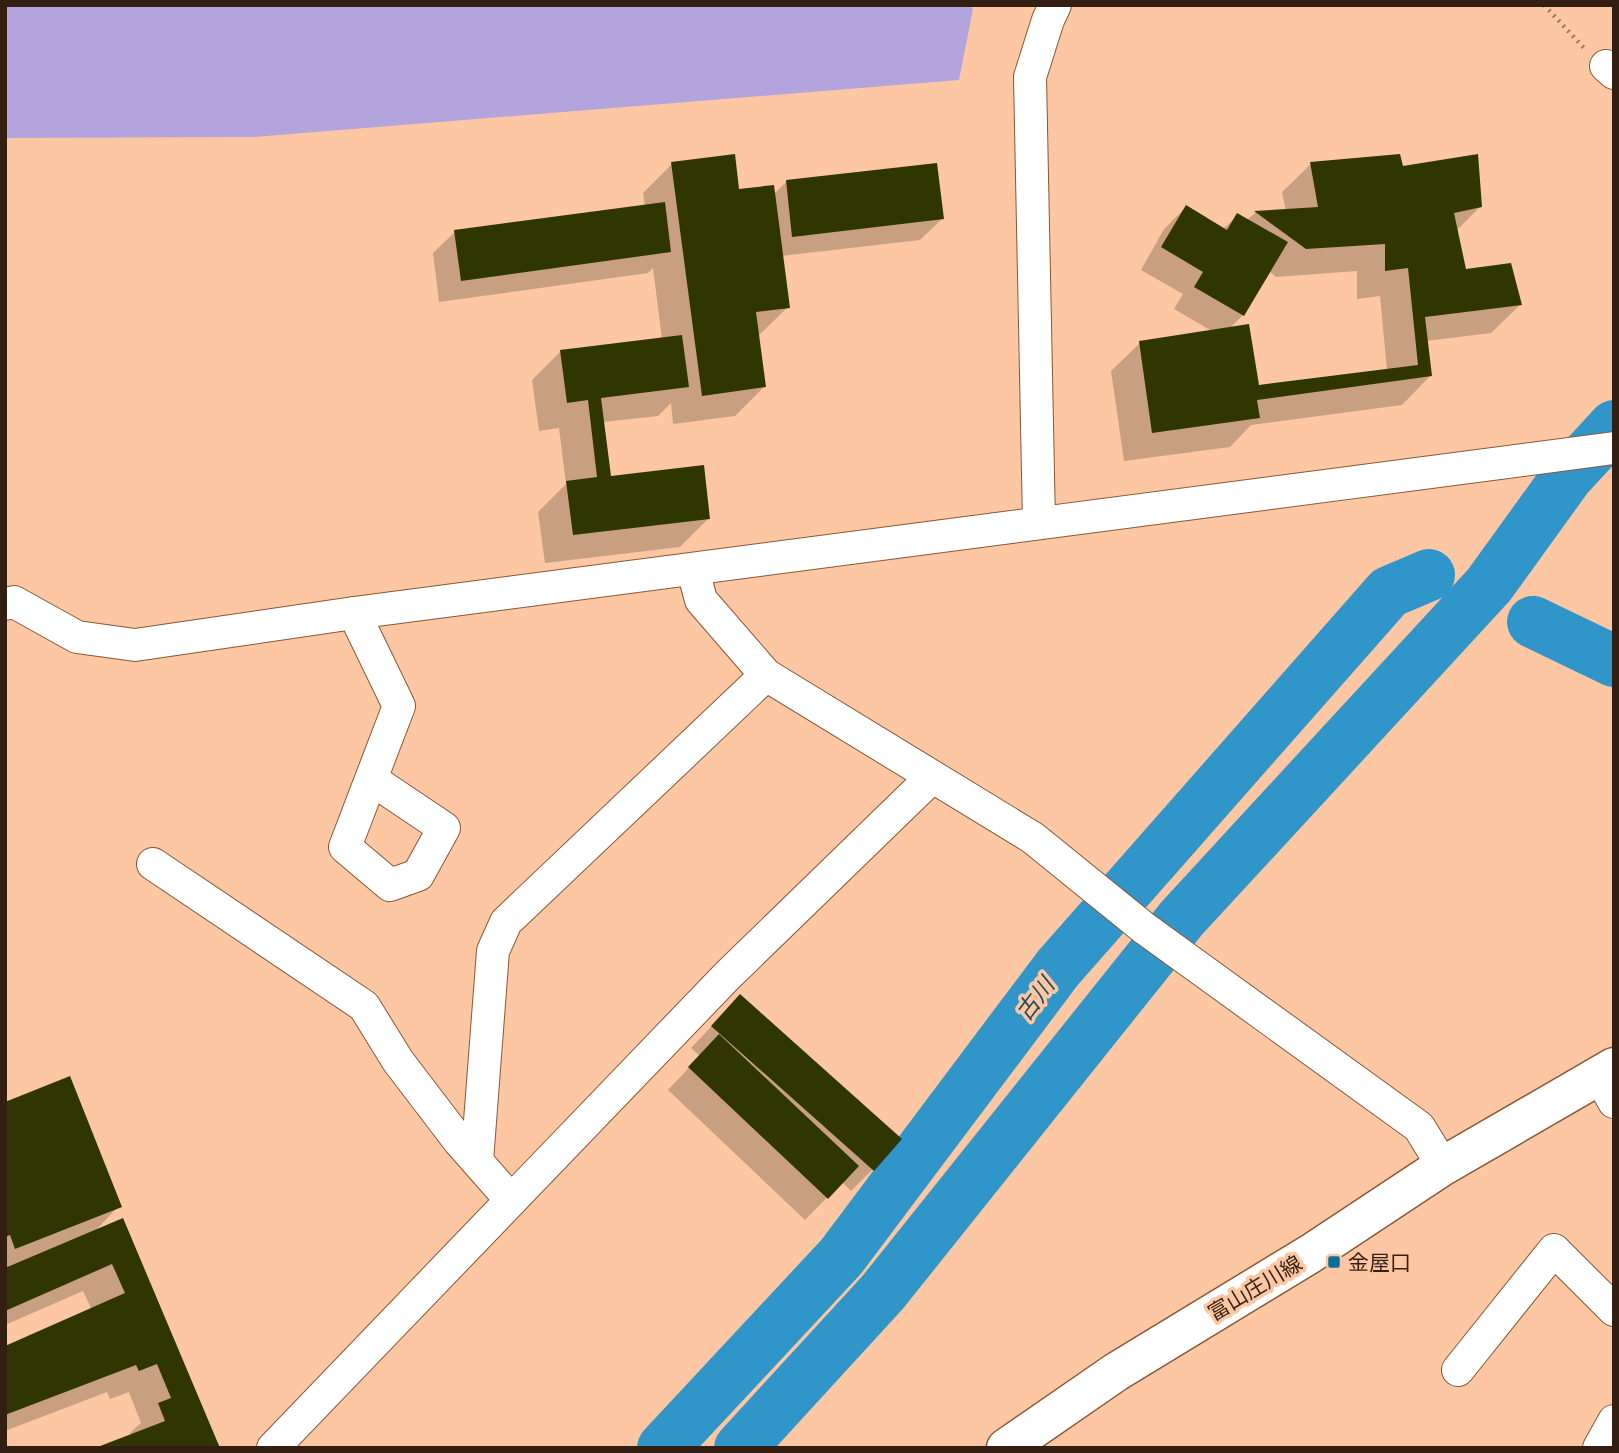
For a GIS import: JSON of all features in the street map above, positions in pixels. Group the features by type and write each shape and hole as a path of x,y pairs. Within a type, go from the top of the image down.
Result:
{"main road":[{"name":"富山庄川線","path":"1006,1448 1116,1371 1310,1254 1443,1166 1609,1081"}],"street":[{"path":"1039,523 1030,77 1055,5"},
{"path":"5,604 13,602 77,637 135,645 354,613 1614,447"},
{"path":"693,570 701,600 766,675 1033,838 1098,892 1185,958 1419,1127 1443,1166"},
{"path":"354,613 398,706 371,779"},
{"path":"477,1161 493,951 506,922 766,675"},
{"path":"273,1448 727,976 932,777"},
{"path":"153,864 364,1006 398,1061 511,1200"},
{"path":"1458,1370 1554,1250 1614,1310"},
{"path":"1599,1448 1614,1421"}],"path":[{"path":"1544,5 1575,40 1611,68"}],"shaded area":[{"path":"5,5 968,5 973,9 959,80 253,137 5,138"}],"building":[{"path":"735,154 739,189 774,185 790,308 756,312 766,387 702,396 671,162"},
{"path":"1400,154 1403,166 1478,154 1482,207 1454,213 1466,269 1511,263 1522,305 1425,317 1432,376 1257,400 1260,418 1152,433 1139,341 1249,324 1259,385 1418,365 1408,268 1385,271 1385,244 1306,249 1254,211 1318,207 1310,162"},
{"path":"937,163 944,219 792,237 786,180"},
{"path":"665,202 671,252 461,281 454,230"},
{"path":"1186,205 1227,230 1237,213 1288,242 1244,316 1194,287 1203,272 1161,247"},
{"path":"682,335 689,387 601,398 611,476 704,465 710,519 573,535 566,481 597,477 588,400 567,403 560,350"},
{"path":"740,994 902,1139 874,1171 711,1026"},
{"path":"719,1034 859,1166 828,1199 688,1067"},
{"path":"70,1076 122,1207 15,1249 10,1235 5,1237 5,1102"},
{"path":"123,1218 220,1448 95,1448 165,1421 158,1403 171,1398 157,1364 139,1371 136,1365 5,1415 5,1346 125,1293 112,1264 5,1311 5,1268"}],"waterway":[{"path":"740,1448 883,1292 1182,918 1489,585 1567,477 1614,426"},
{"name":"古川","path":"663,1448 841,1257 1058,968 1389,592 1429,575"},
{"name":"古川","path":"1533,622 1614,661"}],"place":[{"name":"金屋口","path":"1334,1262"}]}
